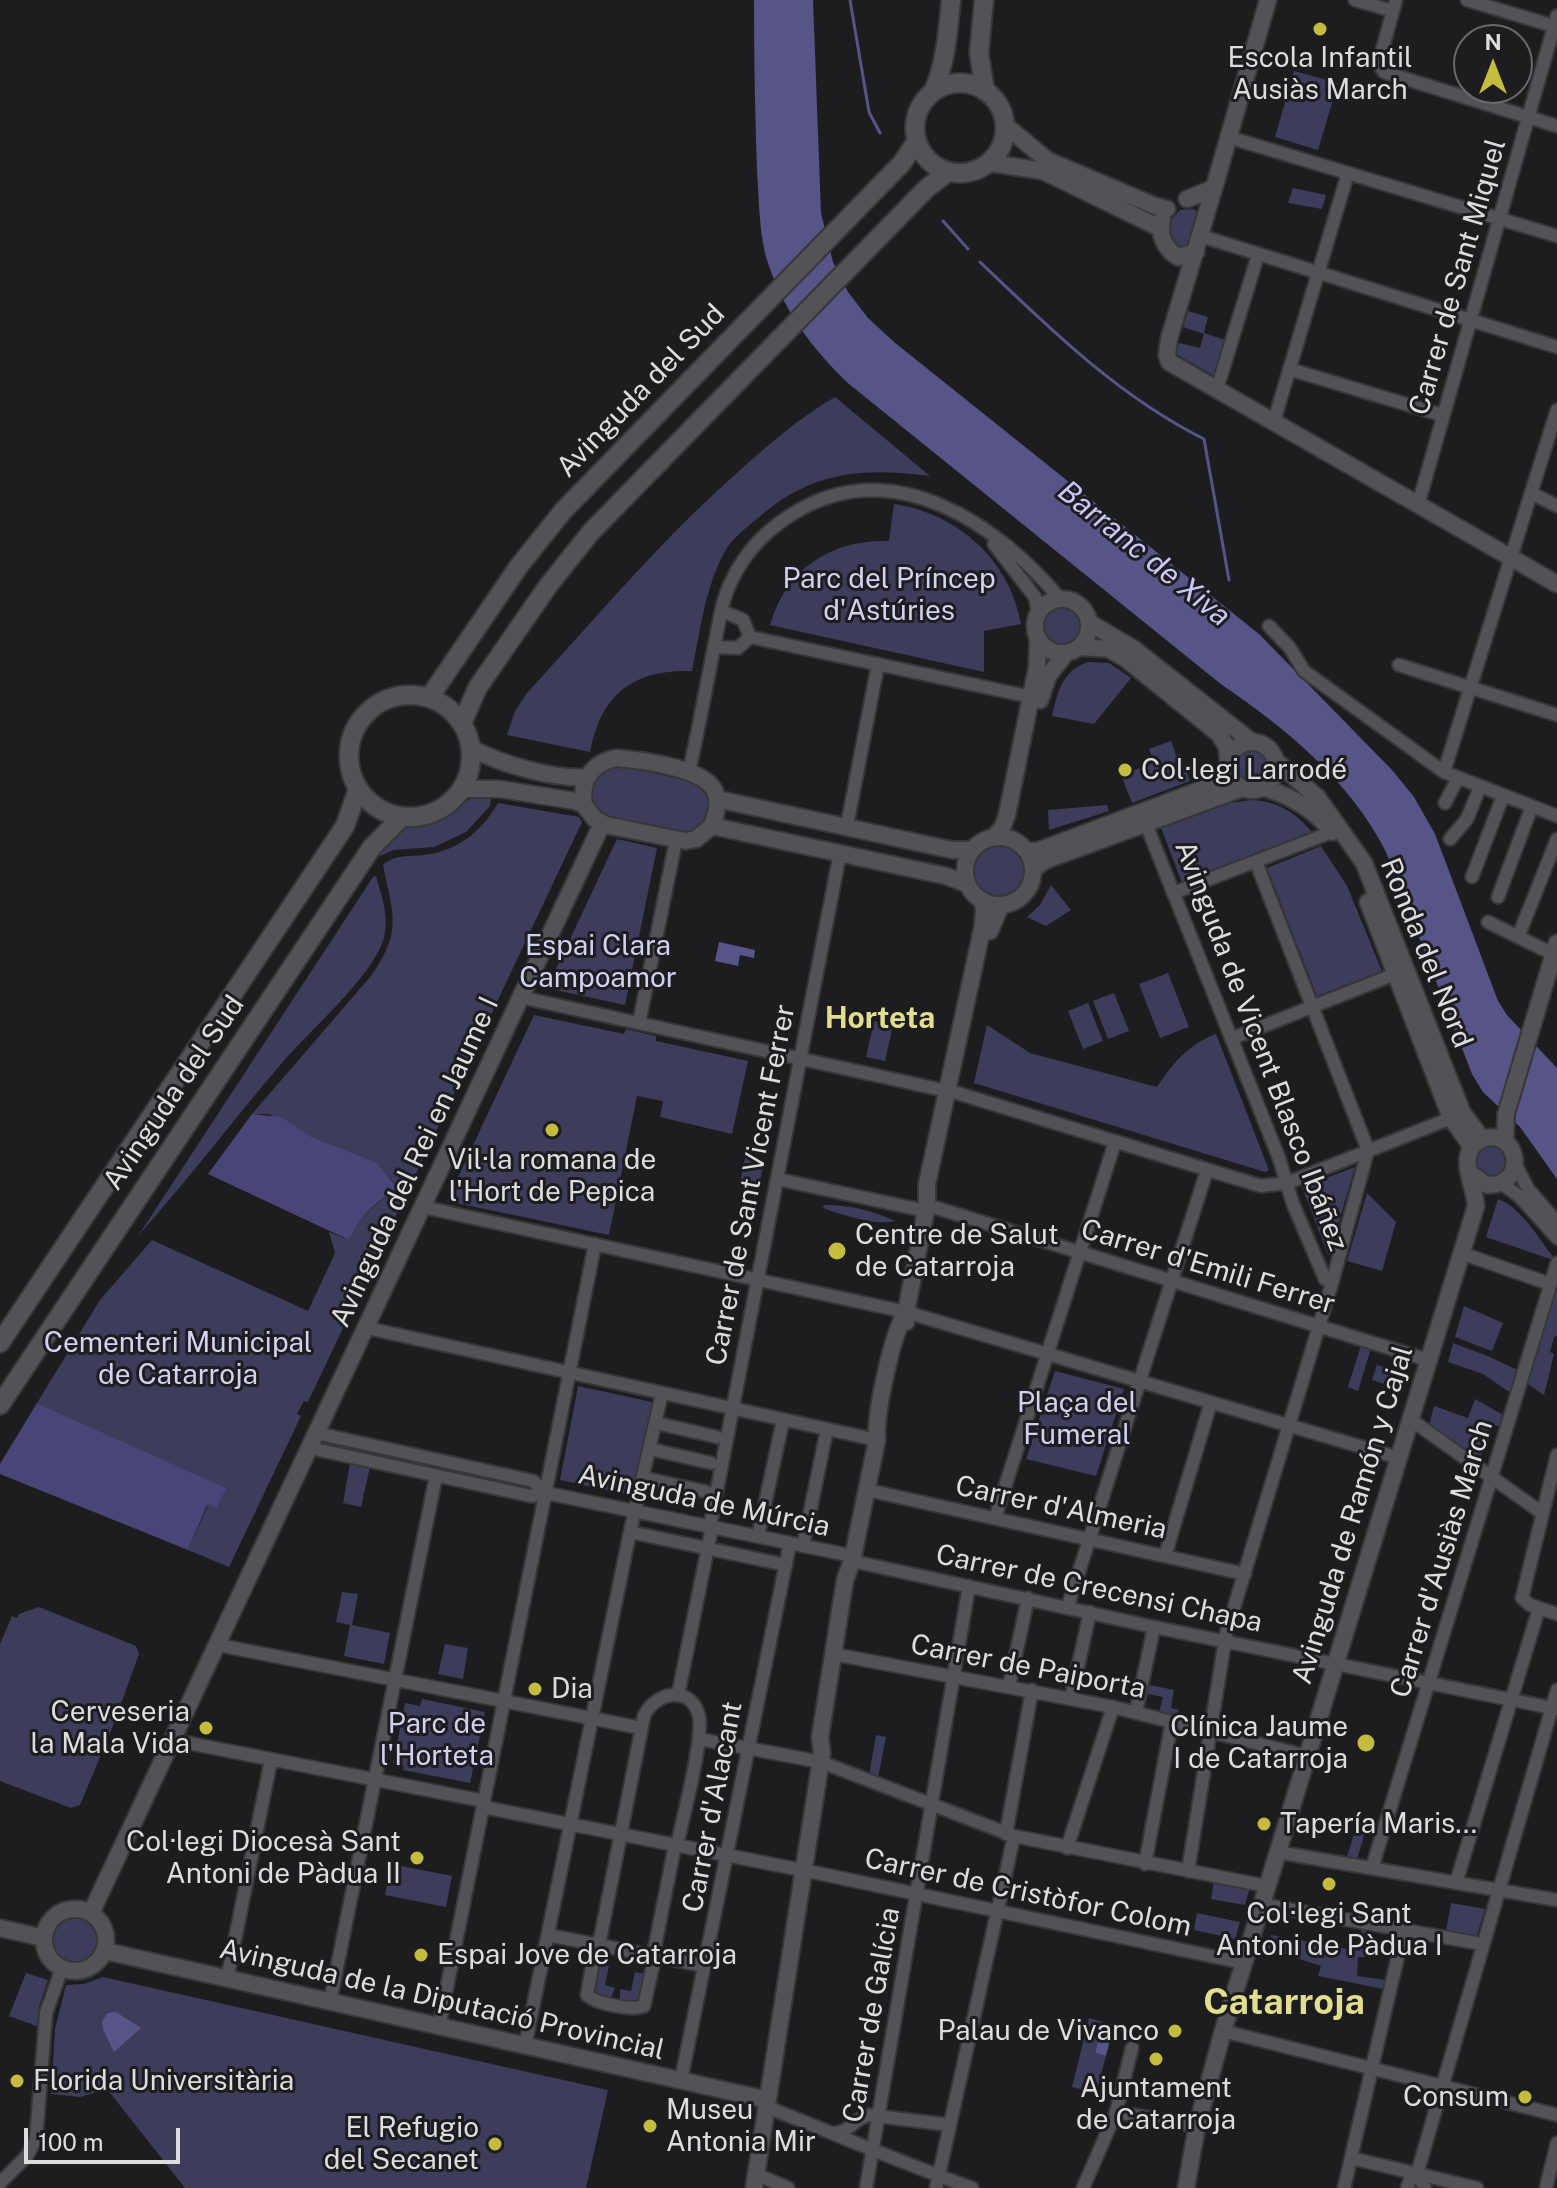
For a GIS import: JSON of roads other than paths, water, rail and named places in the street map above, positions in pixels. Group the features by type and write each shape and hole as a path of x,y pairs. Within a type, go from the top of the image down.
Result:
{"main road":[{"path":"951,0 943,69 934,90 916,114 914,128 916,142 934,166 963,174 977,171 990,163 1004,139 1002,112 985,91 979,53 984,0"},
{"path":"934,90 960,83 985,91"},
{"name":"Avinguda del Sud","path":"429,698 519,566 563,511 902,163 916,142"},
{"path":"462,723 478,687 548,586 591,532 927,188 948,172"},
{"path":"396,696 429,698 448,708 462,723 471,748 471,769 463,789 437,812 420,817 385,813 369,803 358,789 350,770 348,750 354,730 366,712 380,702 396,696"},
{"name":"Avinguda del Sud","path":"0,1343 345,826 358,789"},
{"name":"Avinguda del Sud","path":"0,1405 372,847 402,817"}],"street":[{"path":"1268,0 1186,280 1167,355 1169,362 1557,584"},
{"path":"1355,0 1395,6 1380,66 1384,72 1557,126"},
{"path":"1467,0 1556,23"},
{"name":"Carrer de Sant Miquel","path":"1418,505 1556,23"},
{"path":"1005,125 1047,160 1167,209"},
{"path":"1228,137 1557,236"},
{"path":"990,163 1043,171 1142,217 1160,228 1167,247 1178,257 1186,280"},
{"path":"1274,421 1348,173"},
{"path":"1160,228 1167,209 1174,203 1214,188"},
{"path":"1187,199 1200,204 1207,215"},
{"path":"1178,257 1198,244 1258,255 1557,347"},
{"path":"1217,389 1258,255"},
{"path":"1289,369 1442,415"},
{"path":"1444,772 1557,413"},
{"path":"689,772 722,611 737,569 763,535 791,514 826,497 863,490 903,491 933,500 957,511 1034,569 1060,599"},
{"path":"1531,493 1557,506"},
{"path":"975,525 1022,578 1037,600 1038,613 1035,625 1038,638 1036,698 1016,817 1021,846 1033,869 1032,880 1024,894 1011,903 1001,905 982,900"},
{"path":"967,884 966,862 972,850 984,840 994,837 1007,815 1036,698 1048,676 1087,638 1090,623 1076,602 1060,599 1044,606 1038,613"},
{"path":"722,611 743,620 750,637"},
{"path":"1038,638 1049,650 1109,649 1126,659 1219,734 1227,747 1232,780 1243,788 1265,788 1274,777 1276,761 1268,747 1252,742 1134,649 1090,623"},
{"path":"1269,626 1290,648 1304,671 1444,772 1557,816"},
{"path":"714,647 738,648 750,637"},
{"path":"750,637 1036,698"},
{"path":"847,826 878,664"},
{"path":"1399,665 1557,715"},
{"path":"994,837 1037,851 1211,786 1221,779 1238,747 1252,742"},
{"path":"471,748 507,764 588,777"},
{"path":"463,789 500,789 575,801 584,805 602,824 676,840 696,839 712,826 717,799 714,789 706,781 689,772 616,758 598,764 588,777 584,805"},
{"name":"Ronda del Nord","path":"1276,761 1318,798 1364,863 1462,1112 1481,1141"},
{"path":"1445,803 1458,778"},
{"path":"1450,839 1467,819 1480,787"},
{"path":"1033,869 1046,860 1243,788"},
{"name":"Ronda del Nord","path":"1265,788 1298,801 1323,821 1356,869 1451,1118 1481,1141"},
{"path":"1472,877 1503,796"},
{"path":"717,799 952,850 972,850"},
{"path":"1498,897 1532,806"},
{"name":"Avinguda del Rei en Jaume I","path":"91,1913 602,824"},
{"name":"Avinguda de Vicent Blasco Ibáñez","path":"1146,824 1226,1029 1233,1038 1325,1279 1332,1283"},
{"path":"712,826 946,876 967,884 982,900 983,925 952,1092"},
{"path":"1173,893 1332,832"},
{"path":"1518,937 1557,839"},
{"path":"639,1023 676,840"},
{"name":"Carrer de Sant Vicent Ferrer","path":"678,1695 840,853"},
{"path":"1188,1871 1224,1641 1332,1283 1368,1150 1256,862"},
{"path":"788,2188 755,2181 802,1870 821,1757 829,1737 837,1655 854,1580 853,1558 877,1440 886,1424 905,1335 906,1312 926,1208 927,1184 991,927 1001,905"},
{"path":"1488,922 1556,951 1503,1117 1505,1142 1513,1151 1515,1163 1528,1189 1557,1222"},
{"path":"1233,1038 1395,974"},
{"path":"520,997 952,1092 1261,1186 1287,1183 1451,1118"},
{"path":"1469,1125 1482,1127 1503,1117"},
{"path":"1503,1117 1467,1162 1471,1174 1481,1183 1497,1184 1519,1196 1557,1238"},
{"path":"1481,1141 1505,1142"},
{"path":"995,1518 1115,1142"},
{"path":"1497,1184 1508,1179 1515,1163"},
{"path":"1068,1606 1207,1170"},
{"name":"Avinguda de Ramón y Cajal","path":"1471,1174 1476,1206"},
{"name":"Carrer d'Emili Ferrer","path":"777,1179 926,1208 1428,1360"},
{"name":"Avinguda de Ramón y Cajal","path":"1186,2188 1197,2126 1223,2031 1461,1253 1476,1206 1497,1184"},
{"path":"423,1207 906,1312 1399,1458"},
{"path":"439,2027 595,1244"},
{"path":"1461,1253 1550,1284"},
{"name":"Carrer d'Ausiàs March","path":"1372,1868 1557,1263"},
{"path":"367,1328 877,1440"},
{"path":"525,2046 630,1532 662,1393"},
{"path":"1165,1556 1211,1402"},
{"path":"1410,1419 1542,1513"},
{"path":"758,1536 783,1420"},
{"path":"656,1423 717,1437"},
{"name":"Carrer d'Alacant","path":"681,2080 786,1565 797,1544 827,1429"},
{"name":"Avinguda de Múrcia","path":"313,1441 436,1476 531,1496 546,1493 853,1558"},
{"name":"Avinguda de Múrcia","path":"313,1441 533,1481 546,1493"},
{"path":"650,1449 711,1463"},
{"path":"1557,1455 1523,1594 1523,1601 1557,1614"},
{"path":"330,2002 436,1476"},
{"path":"644,1478 707,1492"},
{"name":"Carrer d'Almeria","path":"867,1490 1245,1574"},
{"name":"Avinguda de Múrcia","path":"630,1532 786,1565"},
{"name":"Carrer de Crecensi Chapa","path":"853,1558 1154,1627 1554,1709"},
{"name":"Carrer de Galícia","path":"866,2188 969,1586"},
{"path":"1009,1686 1028,1598"},
{"path":"1456,1883 1539,1608"},
{"path":"1071,1698 1090,1612"},
{"path":"1136,1712 1154,1627"},
{"path":"218,1645 641,1728"},
{"name":"Carrer de Paiporta","path":"837,1655 1113,1707 1307,1756"},
{"path":"938,2182 998,1911 1032,1690"},
{"path":"1407,2188 1417,2174 1557,1690"},
{"path":"666,1695 678,1695 696,1708 700,1721 699,1739 644,2006 639,2008 590,1999 587,1995 641,1728 648,1708 655,1701 666,1695"},
{"path":"1067,1848 1113,1707"},
{"path":"1145,1864 1172,1721"},
{"path":"699,1739 749,1749 821,1757 1010,1835 1266,1886"},
{"name":"Carrer de Cristòfor Colom","path":"173,1740 1244,1963"},
{"path":"227,1979 271,1760"},
{"path":"1277,1852 1557,1900"},
{"path":"1271,1906 1482,1944"},
{"path":"74,1908 91,1913 105,1929 105,1951 97,1962 86,1969 70,1971 62,1968 46,1952 44,1938 50,1921 65,1910 74,1908"},
{"path":"0,1928 44,1938"},
{"path":"1344,2188 1404,1930"},
{"path":"548,1935 705,1966"},
{"name":"Avinguda de la Diputació Provincial","path":"105,1951 681,2080 767,2103"},
{"path":"0,2183 27,2156 36,2139 46,2013 62,1968"},
{"path":"1223,2031 1557,2115"},
{"path":"1083,2188 1116,2112 1132,2048"},
{"path":"767,2103 938,2182 972,2188"},
{"path":"1116,2112 1197,2126"},
{"path":"833,2133 848,2130 865,2116 950,2125"},
{"path":"1546,2188 1557,2143"},
{"path":"1351,2158 1477,2188"},
{"path":"1417,2174 1425,2188"}],"water":[{"name":"Barranc de Xiva","path":"754,0 813,0 821,213 833,262 848,292 868,318 1259,634 1392,770 1414,797 1435,834 1498,1001 1507,1015 1557,1068 1557,1179 1520,1127 1483,1092 1472,1074 1386,852 1372,826 1336,780 1270,719 1222,685 849,384 799,326 772,275 762,236 757,171"},
{"path":"719,942 755,950 754,958 740,955 738,966 715,961"},
{"path":"116,2012 141,2028 114,2052 102,2021 108,2013"},
{"path":"1103,2022 1120,2026 1116,2042 1110,2040 1106,2056 1095,2053"}],"waterway":[{"path":"850,0 869,112 880,133"},
{"path":"943,221 968,249"},
{"path":"980,262 1059,336 1114,382 1204,439 1229,580"}],"place":[{"name":"Escola Infantil Ausiàs March","path":"1320,29"},
{"name":"Col·legi Larrodé","path":"1125,770"},
{"name":"Vil·la romana de l'Hort de Pepica","path":"552,1130"},
{"name":"Centre de Salut de Catarroja","path":"837,1251"},
{"name":"Dia","path":"535,1689"},
{"name":"Cerveseria la Mala Vida","path":"206,1728"},
{"name":"Clínica Jaume I de Catarroja","path":"1366,1743"},
{"name":"Tapería Maris...","path":"1264,1824"},
{"name":"Col·legi Diocesà Sant Antoni de Pàdua II","path":"417,1858"},
{"name":"Col·legi Sant Antoni de Pàdua I","path":"1329,1884"},
{"name":"Espai Jove de Catarroja","path":"421,1955"},
{"name":"Palau de Vivanco","path":"1175,2031"},
{"name":"Ajuntament de Catarroja","path":"1156,2059"},
{"name":"Florida Universitària","path":"17,2081"},
{"name":"Consum","path":"1525,2097"},
{"name":"Museu Antonia Mir","path":"650,2126"},
{"name":"El Refugio del Secanet","path":"495,2144"}],"district":[{"name":"Horteta","path":"880,1019"},
{"name":"Catarroja","path":"1284,2003"}],"park label":[{"name":"Parc del Príncep d'Astúries","path":"889,595"},
{"name":"Espai Clara Campoamor","path":"598,962"},
{"name":"Cementeri Municipal de Catarroja","path":"178,1359"},
{"name":"Plaça del Fumeral","path":"1077,1419"},
{"name":"Parc de l'Horteta","path":"437,1740"}]}
